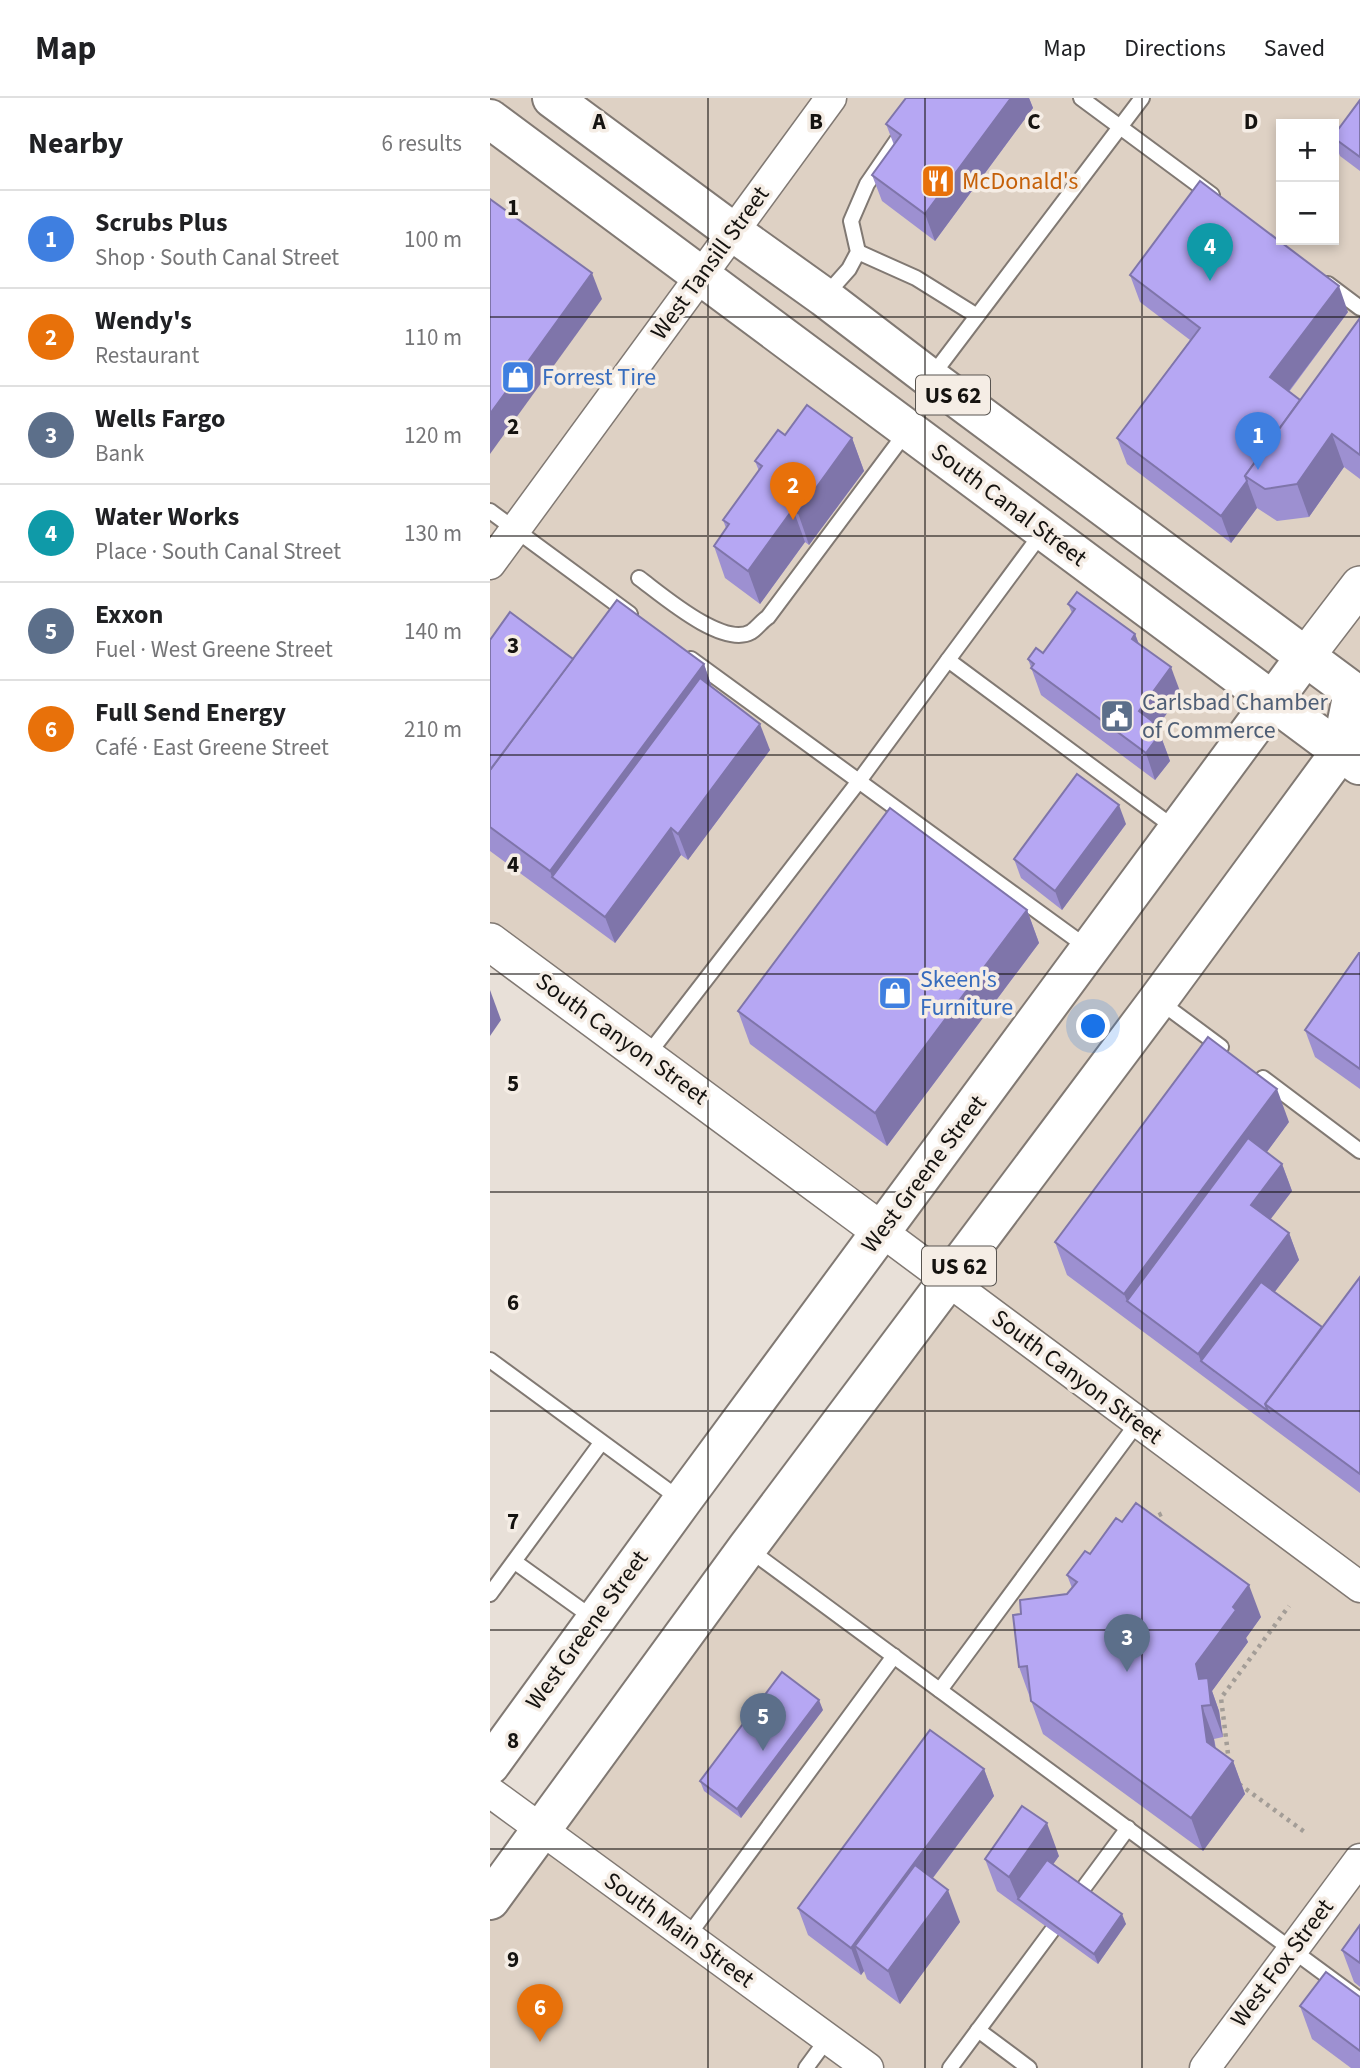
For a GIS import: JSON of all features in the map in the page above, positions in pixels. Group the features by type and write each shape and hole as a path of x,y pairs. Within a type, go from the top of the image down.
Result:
{"highway":[{"name":"US 62","path":"490,1900 747,1548 1158,1000 1350,758 1358,690 1305,657 824,297 552,98"},
{"name":"South Canal Street","path":"490,119 1350,758"},
{"name":"West Greene Street","path":"490,1765 1305,657"}],"street":[{"name":"West Tansill Street","path":"490,564 831,98"},
{"name":"West Greene Street","path":"1305,657 1360,585"},
{"name":"South Canyon Street","path":"490,942 1360,1587"},
{"name":"South Main Street","path":"490,1791 868,2068"},
{"name":"West Fox Street","path":"1205,2068 1360,1859"}],"lane":[{"path":"1081,98 1220,201"},
{"path":"930,378 1122,127 1137,100"},
{"path":"824,297 849,269 858,253 851,221 867,184 913,119"},
{"path":"858,253 916,278 977,316"},
{"path":"1317,275 1360,308"},
{"path":"639,578 697,620 731,636 750,633 768,617 908,429"},
{"path":"490,511 641,622"},
{"path":"646,1057 859,781 1044,530"},
{"path":"684,654 1090,949"},
{"path":"948,660 1177,829"},
{"path":"1158,1000 1232,1056"},
{"path":"1254,1071 1360,1151"},
{"path":"490,1360 682,1501"},
{"path":"940,1690 1138,1422"},
{"path":"490,1594 601,1443"},
{"path":"747,1548 1360,2000"},
{"path":"515,1562 595,1620"},
{"path":"688,1936 894,1656"},
{"path":"950,2068 1128,1828"},
{"path":"978,2030 1029,2068"},
{"path":"806,2068 828,2038"}],"path":[{"path":"1150,1519 1163,1513"},
{"path":"1230,1765 1221,1698 1289,1606"},
{"path":"1231,1779 1306,1833"}],"shaded area":[{"path":"490,98 1360,98 1360,2068 490,2068 490,1900 947,1281 490,942"}],"building":[{"path":"906,98 1011,98 925,214 872,175 901,135 886,124"},
{"path":"1360,100 1360,157 1339,142 1339,128"},
{"path":"1200,181 1276,238 1276,245 1285,245 1339,286 1270,377 1300,400 1245,476 1247,481 1221,516 1117,438 1200,328 1130,275"},
{"name":"Forrest Tire","path":"490,199 592,273 490,414"},
{"path":"1360,318 1360,455 1332,434 1297,484 1265,489 1245,476"},
{"path":"807,405 852,438 798,513 793,509 748,571 714,546 729,524 723,520 762,466 755,461 778,430 785,435"},
{"name":"Carlsbad Chamber of Commerce","path":"1077,592 1135,634 1132,639 1171,667 1139,711 1152,721 1160,734 1146,753 1031,668 1034,664 1028,659 1036,648 1043,653 1075,609 1068,604"},
{"path":"617,600 704,664 550,871 490,827 490,770"},
{"path":"510,612 573,659 490,770 490,640"},
{"path":"700,678 760,724 678,834 671,828 605,917 552,877"},
{"path":"1077,774 1119,805 1055,891 1014,859"},
{"name":"Skeen's Furniture","path":"890,808 1027,910 875,1113 738,1011"},
{"path":"1360,953 1360,1069 1305,1030"},
{"path":"1208,1037 1277,1089 1124,1294 1055,1242"},
{"path":"1248,1138 1282,1164 1251,1205 1289,1233 1198,1354 1127,1301"},
{"path":"1360,1277 1360,1474 1265,1404"},
{"path":"1261,1282 1322,1327 1265,1404 1268,1411 1201,1361"},
{"path":"1136,1503 1249,1585 1233,1607 1236,1610 1196,1664 1199,1679 1208,1678 1211,1705 1202,1706 1207,1742 1233,1761 1191,1818 1031,1701 1027,1666 1019,1667 1013,1615 1021,1614 1020,1600 1067,1594 1077,1582 1067,1575 1085,1551 1090,1554 1116,1518 1122,1522"},
{"path":"782,1672 819,1700 737,1809 700,1781"},
{"path":"930,1730 984,1769 851,1948 798,1908"},
{"path":"1022,1806 1047,1823 1009,1877 985,1859"},
{"path":"1047,1860 1122,1914 1094,1954 1018,1899"},
{"path":"915,1865 948,1890 888,1971 855,1946"},
{"path":"1360,1925 1360,1963 1342,1950"},
{"path":"1326,1972 1360,1997 1360,2051 1300,2006"}],"place":[{"name":"McDonald's","path":"938,181"},
{"name":"Water Works","path":"1210,281"},
{"name":"Forrest Tire","path":"518,377"},
{"name":"Scrubs Plus","path":"1258,470"},
{"name":"Wendy's","path":"793,520"},
{"name":"Carlsbad Chamber of Commerce","path":"1117,716"},
{"name":"Skeen's Furniture","path":"895,993"},
{"name":"Wells Fargo","path":"1127,1672"},
{"name":"Exxon","path":"763,1751"},
{"name":"Full Send Energy","path":"540,2042"}]}
